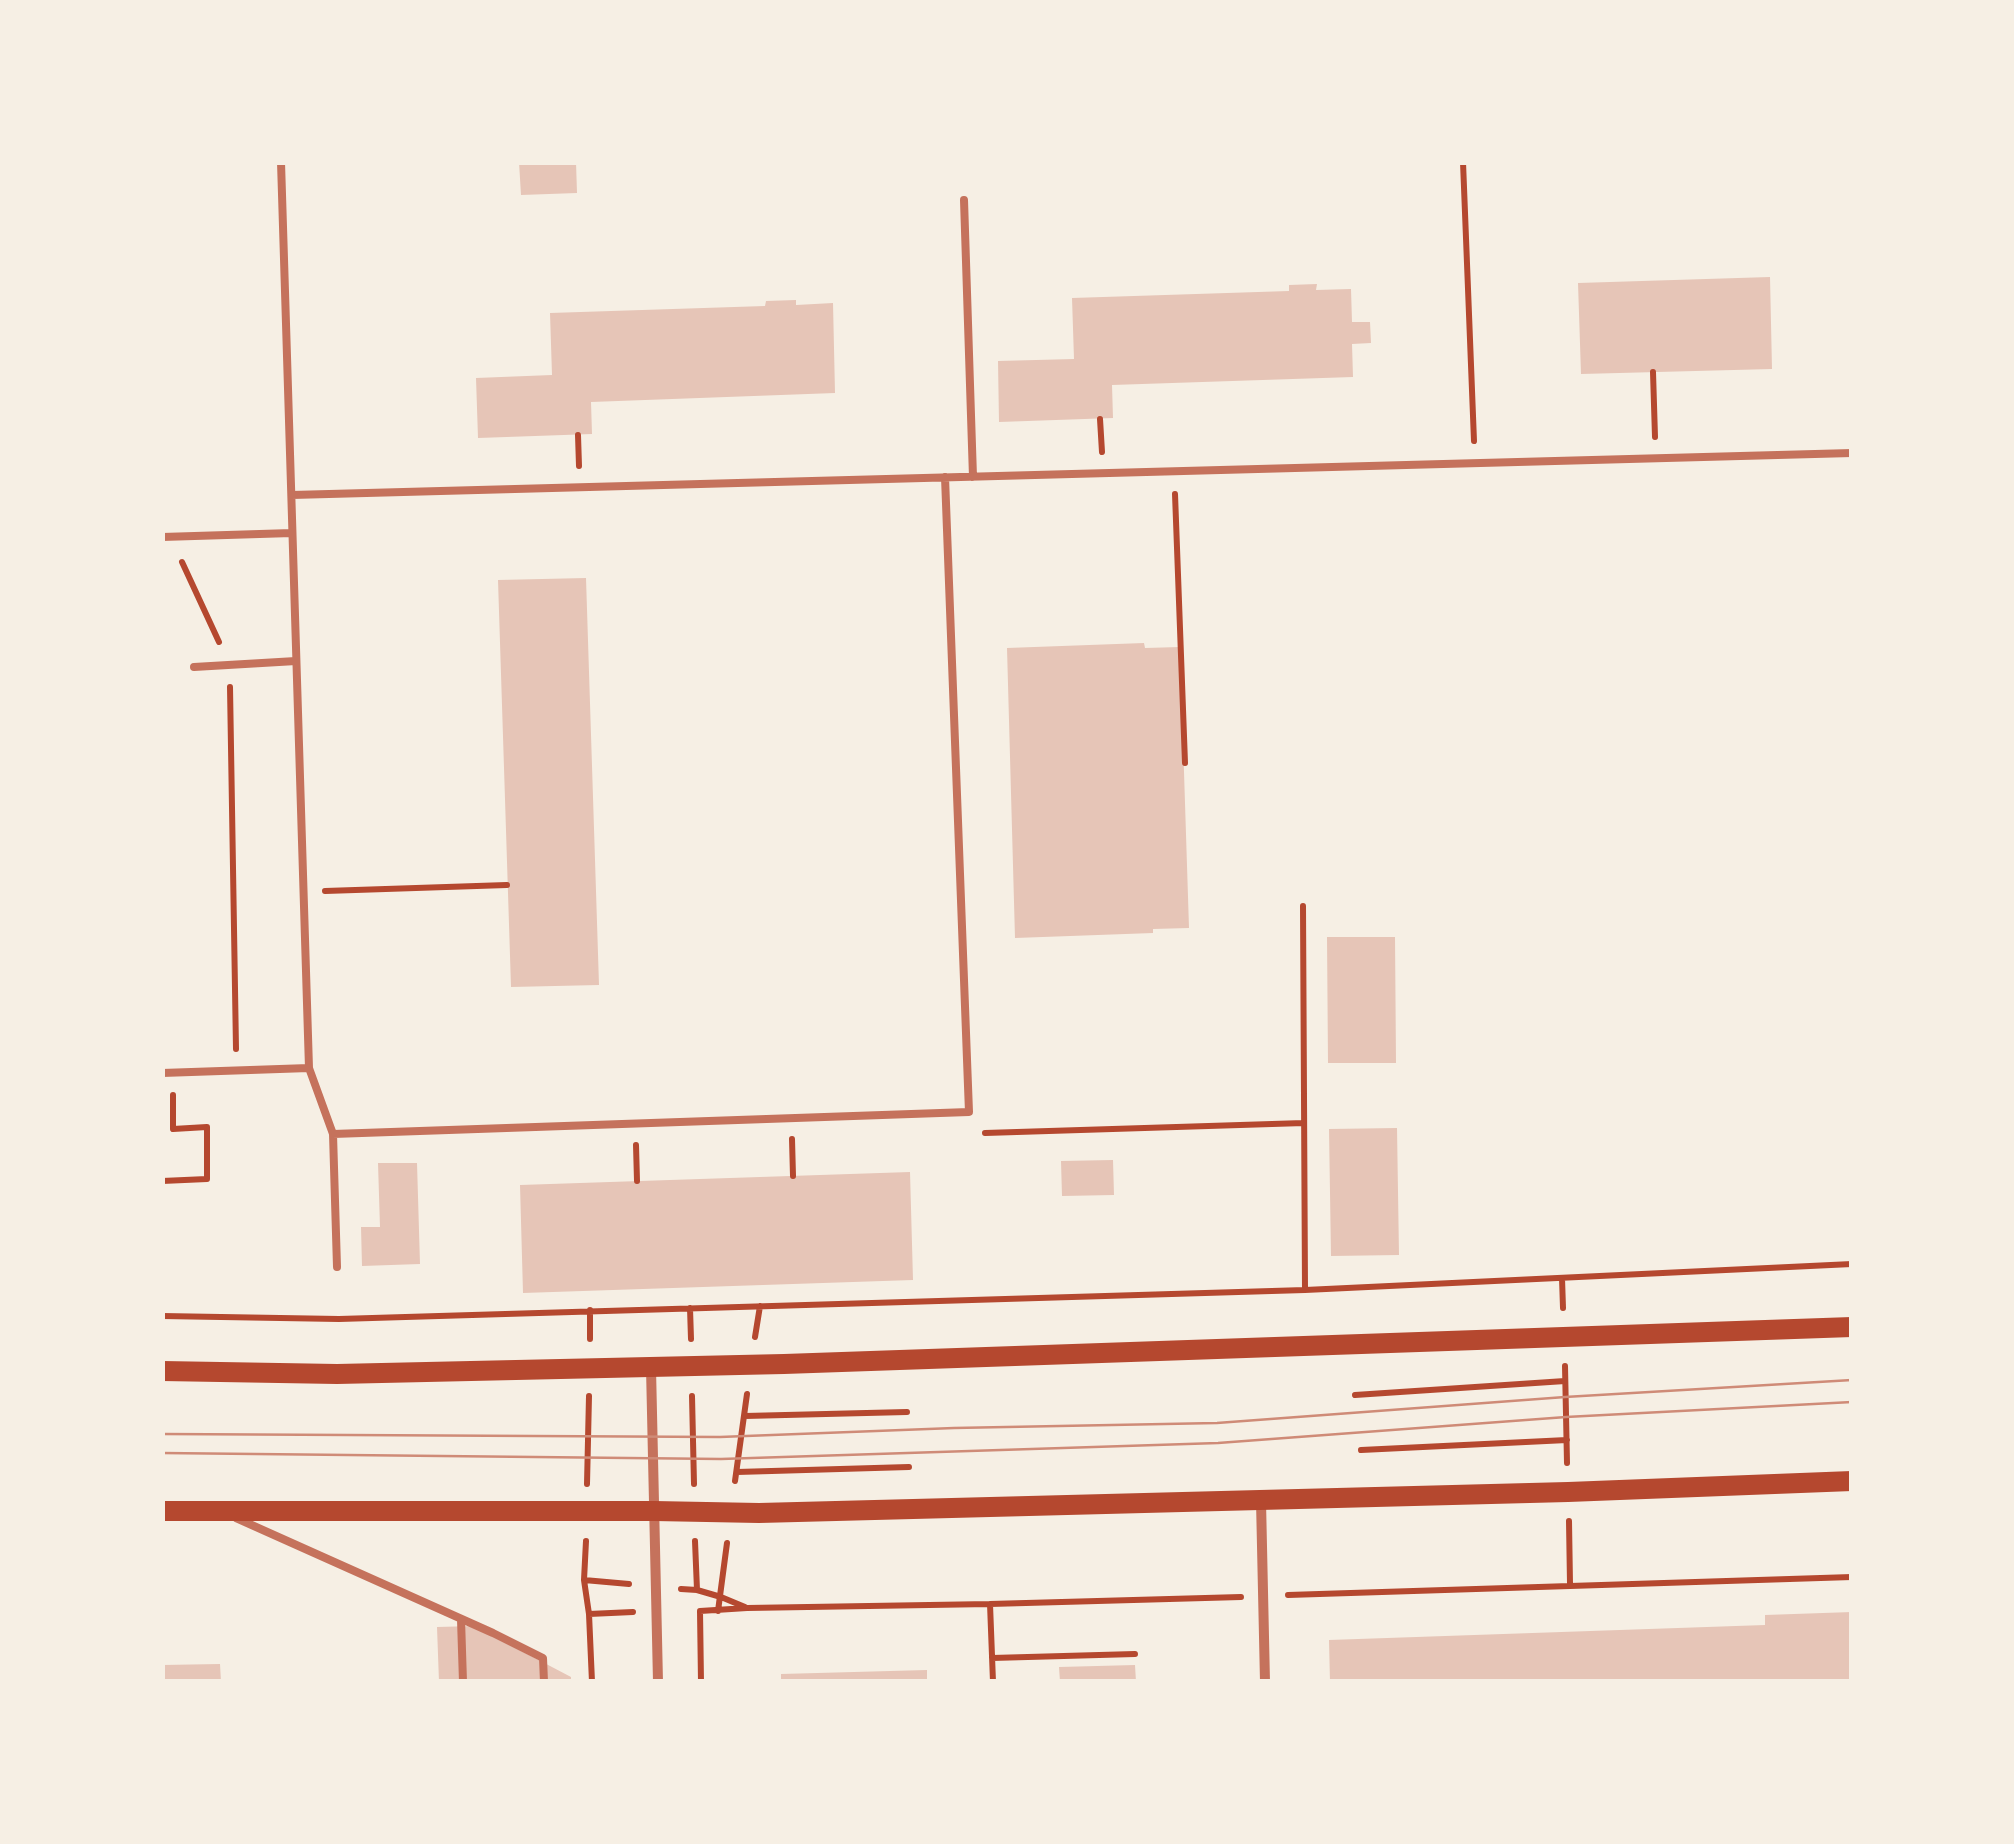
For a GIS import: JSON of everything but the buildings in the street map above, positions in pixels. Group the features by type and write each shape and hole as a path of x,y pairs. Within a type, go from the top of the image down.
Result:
{"main road":[{"path":"162,1372 337,1374 691,1366 1852,1327"},
{"path":"162,1511 759,1513 1852,1482"}],"street":[{"path":"651,1367 658,1682"},
{"path":"1260,1501 1265,1682"}],"lane":[{"path":"282,162 309,1068 332,1134 337,1267"},
{"path":"964,200 973,477"},
{"path":"292,495 1852,453"},
{"path":"332,1134 969,1112 946,478"},
{"path":"166,537 292,532"},
{"path":"194,668 296,661"},
{"path":"162,1072 309,1068"},
{"path":"223,1512 544,1658 544,1682"},
{"path":"461,1619 463,1682"}],"path":[{"path":"1463,162 1475,463"},
{"path":"1653,372 1656,458"},
{"path":"1175,471 1185,763"},
{"path":"166,537 230,665 236,1071"},
{"path":"304,892 508,885"},
{"path":"1302,906 1305,1290"},
{"path":"162,1181 207,1179 207,1127 173,1128 173,1072"},
{"path":"1267,1124 1304,1123"},
{"path":"162,1316 338,1318 1305,1290 1852,1264"},
{"path":"1562,1278 1570,1584"},
{"path":"690,1308 697,1590"},
{"path":"590,1310 584,1580 590,1614 592,1682"},
{"path":"1355,1395 1566,1381"},
{"path":"907,1412 744,1416 736,1472 909,1467"},
{"path":"1361,1450 1567,1440"},
{"path":"701,1682 700,1611 1852,1577"},
{"path":"990,1604 993,1682"},
{"path":"992,1658 1135,1654"}],"tram line":[{"path":"162,1434 720,1437 1217,1423 1852,1380"},
{"path":"162,1453 721,1459 1218,1443 1566,1417 1852,1402"}]}
